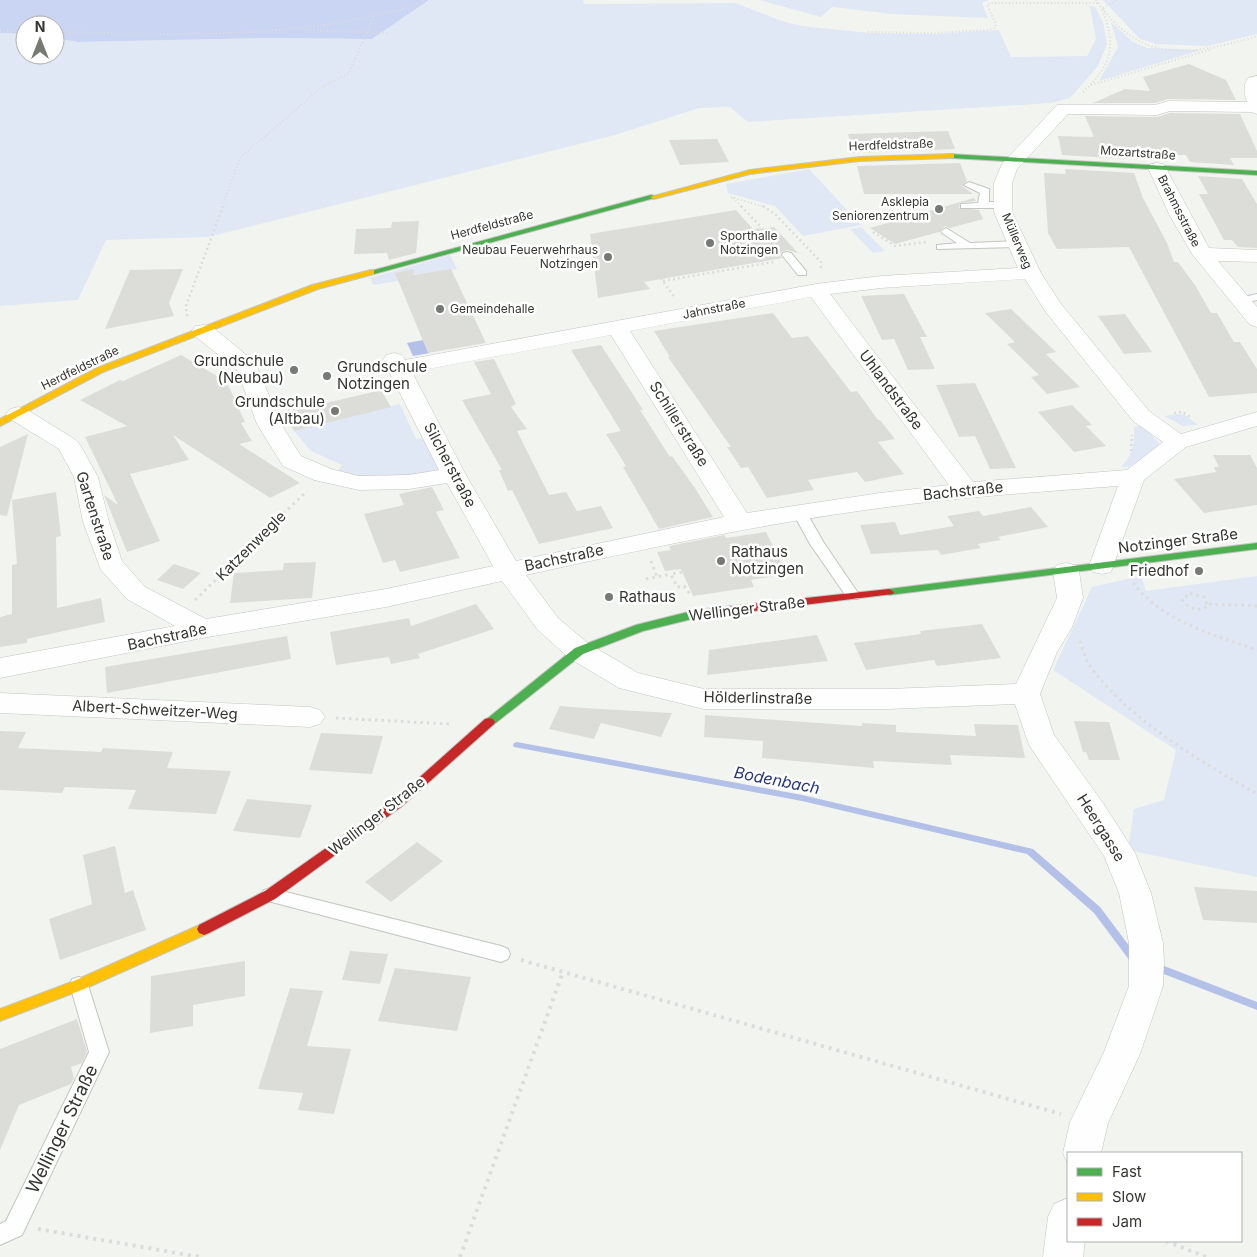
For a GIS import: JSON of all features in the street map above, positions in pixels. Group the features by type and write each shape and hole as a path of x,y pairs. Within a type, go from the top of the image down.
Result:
{"street":[{"path":"1063,109 1157,110 1168,106 1256,108 1252,92 1254,81 1257,81"},
{"name":"Müllerweg","path":"1063,109 1008,168 1003,183 1003,212 1030,273 1052,307 1141,416 1178,442"},
{"name":"Herdfeldstraße","path":"9,419 100,370 315,287 750,172 860,158 966,156 1017,158"},
{"name":"Mozartstraße","path":"1017,158 1257,173"},
{"name":"Brahmsstraße","path":"1157,168 1180,216 1202,254 1248,299 1257,321"},
{"path":"1202,254 1257,256"},
{"name":"Jahnstraße","path":"397,364 688,314 811,279 881,282 1030,273"},
{"name":"Uhlandstraße","path":"811,279 966,490"},
{"name":"Schillerstraße","path":"617,327 740,522"},
{"path":"203,331 247,367 269,424 292,460 323,475 359,482 410,482 454,475"},
{"name":"Silcherstraße","path":"397,364 454,475 508,570"},
{"name":"Gartenstraße","path":"9,419 68,445 86,477 96,522 110,564 136,594 202,629"},
{"path":"1102,566 1115,523 1133,477 1178,442 1257,419"},
{"name":"Bachstraße","path":"0,668 127,646 202,629 386,598 508,570 740,522 966,490 1133,477"},
{"path":"1115,523 1132,562"},
{"name":"Notzinger Straße","path":"1102,566 1257,546"},
{"name":"Wellinger Straße","path":"0,1015 79,985 192,935 270,895 397,804 485,726 579,651 640,628 704,612 1102,566"},
{"name":"Hölderlinstraße","path":"508,570 548,624 579,651 629,681 704,699 888,699 1026,694"},
{"path":"1026,694 1043,652 1058,627 1070,598 1066,571"},
{"name":"Heergasse","path":"1026,694 1040,738 1092,811 1119,853 1135,894 1146,943 1146,986 1122,1054 1086,1138"},
{"name":"Albert-Schweitzer-Weg","path":"0,703 310,716"},
{"path":"1063,1257 1067,1225"}],"lane":[{"path":"969,185 985,191 983,206"},
{"path":"965,206 1003,205"},
{"path":"946,231 964,243"},
{"path":"941,247 964,243 1018,244"},
{"path":"789,257 811,279"},
{"path":"800,512 817,544 853,596"},
{"path":"270,895 502,954"},
{"name":"Wellinger Straße","path":"8,1230 99,1052 79,985"}],"path":[{"path":"298,29 374,16 412,6 425,0"},
{"path":"1096,0 1102,9 1133,39 1142,44 1181,49 1218,47"},
{"path":"1102,9 1116,0"},
{"path":"868,32 932,33 988,30 995,28 996,24 987,5 1000,2 1098,4"},
{"path":"1063,109 1090,85 1108,64 1112,45 1109,27 1102,9"},
{"path":"203,331 187,320 186,306 240,158 322,87 349,74 374,16"},
{"path":"65,32 248,32 298,29 389,33"},
{"path":"0,32 15,32"},
{"path":"1090,85 1257,36"},
{"path":"725,195 764,206 774,214 821,262 822,271 811,279"},
{"path":"732,198 761,227"},
{"path":"873,232 895,246 964,243"},
{"path":"663,281 789,257"},
{"path":"742,266 746,271"},
{"path":"654,270 688,314"},
{"path":"1100,479 1125,463 1131,452 1130,419 1122,392"},
{"name":"Katzenwegle","path":"179,617 323,475"},
{"path":"646,579 682,572"},
{"path":"671,574 676,587 684,586 704,612"},
{"path":"1139,593 1164,613 1257,650"},
{"path":"1209,604 1204,597 1197,594 1186,594 1182,600 1188,607 1196,610 1204,609 1209,604 1257,606"},
{"path":"1058,627 1075,632 1088,664 1135,712 1224,776 1257,794"},
{"path":"310,716 485,726"},
{"path":"502,954 1086,1138"},
{"path":"460,1257 563,972"},
{"path":"8,1230 200,1257"},
{"path":"1168,1242 1206,1257"}],"shaded area":[{"path":"0,0 429,0 372,39 271,38 78,42 65,40 65,15 15,15 15,34 0,33"},
{"path":"429,0 583,0 584,4 735,3 782,21 802,26 869,33 934,34 999,30 1011,57 1087,56 1096,39 1090,7 1084,5 1095,7 1103,22 1107,44 1098,66 1070,98 1051,103 748,122 730,107 699,108 615,135 208,237 106,240 78,300 0,306 0,33 15,34 15,65 65,65 65,40 78,42 271,38 372,39"},
{"path":"759,0 989,0 982,3 988,18 892,14 832,7 821,17"},
{"path":"1103,0 1257,0 1257,34 1208,46 1156,44 1140,39"},
{"path":"1111,22 1133,42 1147,48 1201,50 1099,81 1118,47"},
{"path":"809,169 861,225 803,236 775,206 728,193 726,184"},
{"path":"861,227 885,251 873,253 850,229"},
{"path":"450,255 457,269 410,275 411,279 373,285 370,278"},
{"path":"423,340 430,353 413,356 407,343"},
{"path":"400,404 416,439 434,435 454,475 333,477 342,465 311,451 294,431"},
{"path":"1185,415 1198,425 1183,426 1164,416"},
{"path":"1142,425 1159,443 1158,447 1129,467 1121,467 1128,458 1132,448 1134,427"},
{"path":"1141,576 1146,591 1257,576 1257,877 1128,850 1134,809 1164,800 1176,750 1053,670 1092,587"}],"building":[{"path":"1189,64 1226,80 1236,100 1168,99 1155,103 1093,103 1125,89 1150,91 1143,77"},
{"path":"1170,113 1240,114 1257,151 1257,158 1230,158 1234,165 1190,162 1186,155 1168,155 1166,151 1126,151 1128,159 1062,155 1058,136 1094,137 1085,116 1157,117"},
{"path":"948,131 955,149 853,153 848,134"},
{"path":"717,139 729,162 680,165 669,140"},
{"path":"960,163 967,181 962,186 973,194 864,194 857,166"},
{"path":"1065,169 1134,173 1143,198 1167,243 1174,262 1178,262 1195,285 1211,313 1217,313 1234,342 1240,342 1257,369 1257,393 1209,397 1129,247 1057,249 1048,233 1044,173 1066,174"},
{"path":"1198,176 1242,179 1257,204 1257,248 1238,247 1232,240 1224,240 1199,194 1208,194"},
{"path":"974,198 976,201 960,203 959,208 979,210 983,219 950,228 945,226 939,232 895,244 870,228"},
{"name":"Sporthalle Notzingen","path":"736,210 753,229 774,227 798,253 787,250 781,252 780,256 782,258 644,282 650,289 598,298 590,234"},
{"path":"419,221 416,253 389,260 387,253 354,254 356,229 391,228 392,222"},
{"path":"183,269 169,303 174,316 105,329 130,270"},
{"name":"Gemeindehalle","path":"414,269 413,275 451,269 486,343 428,353 395,273"},
{"path":"904,294 927,337 920,337 935,369 908,370 894,339 882,340 861,296"},
{"path":"1011,309 1056,352 1046,354 1080,387 1047,394 1031,377 1039,375 1007,344 1015,342 985,313"},
{"path":"773,313 792,338 808,336 851,392 857,391 878,420 895,439 878,442 904,474 865,482 857,472 808,480 814,490 767,498 748,467 741,468 727,447 731,447 668,357 670,357 654,331"},
{"path":"1125,314 1152,352 1124,354 1098,316"},
{"path":"601,345 643,410 640,410 670,457 672,456 695,488 713,517 659,529 623,467 626,466 606,434 621,431 571,350"},
{"path":"181,355 219,377 224,376 245,422 241,423 252,441 239,444 300,483 270,498 173,435 189,460 130,474 160,541 127,552 104,495 118,505 85,437 127,426 80,400 120,380 123,381"},
{"path":"494,359 516,404 511,407 527,429 517,431 549,495 566,492 577,511 601,506 613,528 539,544 512,490 508,491 499,470 502,470 462,400 491,394 474,362"},
{"path":"975,383 1016,468 990,469 975,436 959,437 936,385"},
{"name":"Grundschule (Altbau)","path":"381,390 391,407 294,431 284,413"},
{"path":"1072,405 1092,425 1086,426 1106,446 1074,452 1038,412"},
{"path":"28,434 7,516 0,515 0,447"},
{"path":"1213,455 1250,455 1257,468 1257,505 1204,513 1174,479 1216,472 1214,467 1219,467"},
{"path":"432,487 444,510 436,512 460,558 400,572 395,560 383,563 364,514 404,505 399,494"},
{"path":"56,492 61,536 56,537 57,608 101,598 105,622 27,639 27,643 0,647 0,617 12,614 12,565 17,564 12,500"},
{"path":"1031,507 1048,527 998,537 1001,540 978,544 981,548 941,555 938,550 871,554 860,525 895,522 900,535 954,526 947,516 979,511 983,516"},
{"name":"Rathaus Notzingen","path":"766,532 787,574 751,580 754,587 693,596 681,569 665,571 657,552 671,550 669,546 724,535 726,538"},
{"path":"316,562 312,598 230,603 234,573 283,570 284,563"},
{"path":"174,564 201,573 183,589 157,580"},
{"path":"476,604 494,629 418,654 420,658 391,664 389,657 336,665 330,632 409,618 411,626"},
{"path":"982,624 1001,658 937,666 934,660 866,670 854,643 921,634 920,631"},
{"path":"817,635 828,661 707,675 709,650"},
{"path":"287,636 291,659 107,693 105,667"},
{"path":"560,706 672,713 661,737 601,723 594,739 549,729"},
{"path":"705,715 862,726 862,723 896,725 896,732 976,736 974,724 1018,725 1025,758 950,755 952,765 873,761 874,768 762,758 763,741 704,737"},
{"path":"1074,721 1109,722 1120,760 1089,760 1086,752 1083,752"},
{"path":"0,731 26,732 18,748 101,752 103,748 173,752 167,768 231,771 216,814 128,809 136,790 65,787 62,793 0,790"},
{"path":"321,733 383,736 372,774 309,770"},
{"path":"247,799 312,805 300,838 233,831"},
{"path":"417,842 443,861 391,902 365,882"},
{"path":"115,846 125,893 133,890 146,930 60,960 49,919 92,904 83,855"},
{"path":"1194,887 1257,891 1257,923 1203,920"},
{"path":"350,951 388,954 380,984 342,980"},
{"path":"245,961 245,996 193,1005 193,1026 150,1033 151,976"},
{"path":"395,968 471,977 457,1031 378,1021"},
{"path":"290,988 323,991 307,1046 351,1049 334,1114 298,1110 303,1093 258,1089"},
{"path":"77,1019 87,1052 82,1063 71,1067 74,1078 71,1084 19,1105 0,1150 0,1049"}],"waterway":[{"name":"Bodenbach","path":"517,745 802,798 1030,851 1097,910 1133,958 1136,959"},
{"path":"1154,966 1257,1006"}],"traffic: fast":[{"path":"951,156 1257,173"},
{"path":"371,272 654,197"},
{"path":"889,592 1257,546"},
{"path":"489,722 579,651 640,628 696,614"}],"traffic: slow":[{"path":"654,197 750,172 860,159 951,156"},
{"path":"0,423 100,370 315,287 371,272"},
{"path":"0,1015 79,985 204,929"}],"traffic: jam":[{"path":"696,614 889,592"},
{"path":"204,929 270,895 397,804 489,722"}],"place":[{"name":"Asklepia Seniorenzentrum","path":"939,209"},
{"name":"Sporthalle Notzingen","path":"710,243"},
{"name":"Neubau Feuerwehrhaus Notzingen","path":"608,257"},
{"name":"Gemeindehalle","path":"440,309"},
{"name":"Grundschule (Neubau)","path":"294,370"},
{"name":"Grundschule Notzingen","path":"327,376"},
{"name":"Grundschule (Altbau)","path":"335,411"},
{"name":"Rathaus Notzingen","path":"721,561"},
{"name":"Friedhof","path":"1199,571"},
{"name":"Rathaus","path":"609,597"}]}
